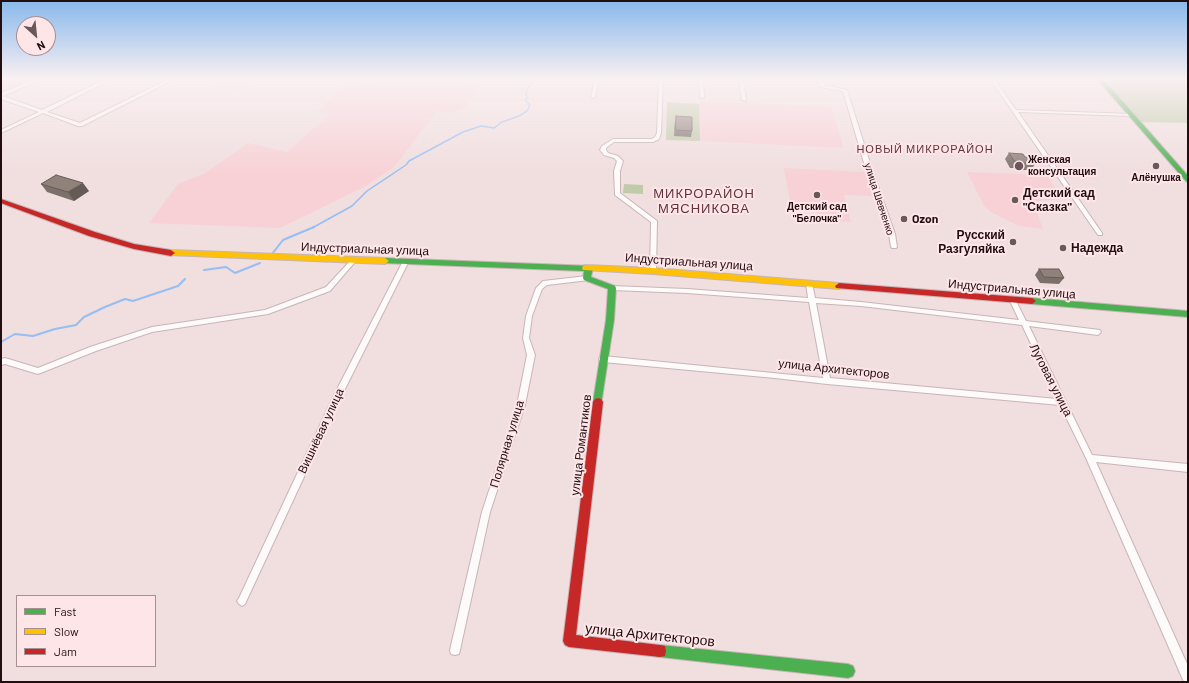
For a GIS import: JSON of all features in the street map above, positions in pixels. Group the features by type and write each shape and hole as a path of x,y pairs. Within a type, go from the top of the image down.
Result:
{"street":[{"path":"38,111 80,125 109,111"},
{"path":"653,271 654,221 617,194 620,162 616,157 606,154 603,150 604,147 613,141 653,140 657,138 659,133 660,111"},
{"name":"улица Шевченко","path":"851,111 892,234 894,247"},
{"path":"1016,111 1131,116"},
{"path":"1016,111 1100,234"},
{"path":"1127,111 1188,180"},
{"path":"1,132 41,112"},
{"name":"Индустриальная улица","path":"1,201 106,238 160,252 186,255 653,271 1188,314"},
{"path":"1,362 5,361 38,371 93,349 152,330 266,312 328,289 354,261"},
{"name":"Вишнёвая улица","path":"242,601 338,395 405,263"},
{"path":"589,268 587,278 612,288 687,292 898,308 1098,332"},
{"name":"Полярная улица","path":"455,650 486,512 521,404 531,355 526,338 529,316 539,288 546,283 587,278"},
{"path":"809,283 827,381"},
{"name":"улица Романтиков","path":"569,641 610,320 612,288"},
{"name":"Луговая улица","path":"1013,301 1090,458 1188,678"},
{"name":"улица Архитекторов","path":"604,359 1062,402"},
{"path":"1090,458 1188,468"},
{"name":"улица Архитекторов","path":"569,641 848,671"}],"shaded area":[{"path":"318,111 458,111 452,113 437,111 395,166 364,187 280,228 149,223 178,184 204,174 248,143 287,152 331,113 317,112"},
{"path":"699,111 832,111 844,148 700,141"},
{"name":"Детский сад \"Белочка\"","path":"784,168 866,172 874,196 844,195 851,222 835,221 790,200"},
{"name":"Детский сад \"Сказка\"","path":"967,172 1047,175 1062,199 1035,201 1038,216 1043,229 1019,226 991,212 984,206"}],"green space":[{"path":"667,111 699,111 700,141 666,140"},
{"path":"1131,111 1188,111 1188,123 1141,122"},
{"path":"624,184 643,185 643,194 623,193"}],"building":[{"path":"676,116 692,117 692,131 675,130"},
{"path":"1009,153 1023,154 1025,157 1031,158 1035,164 1014,161"},
{"path":"56,175 83,183 68,192 41,184"},
{"path":"1039,269 1059,269 1064,278 1044,277"}],"waterway":[{"path":"313,227 352,206 367,191 406,165 409,161 463,132 481,126 494,128 502,122 519,116 527,111"},
{"path":"272,254 283,240 313,227"},
{"path":"204,270 226,267 235,273 260,263"},
{"path":"1,342 15,334 33,336 55,329 76,325 84,317 105,307 125,299 133,301 178,286 185,279"}],"traffic: fast":[{"path":"1128,111 1188,180"},
{"path":"385,261 586,268"},
{"path":"589,268 587,278 612,288 610,320 598,402"},
{"path":"1032,301 1188,314"},
{"path":"660,651 848,671"}],"traffic: slow":[{"path":"171,253 385,261"},
{"path":"586,268 653,271 839,286"}],"traffic: jam":[{"path":"1,201 92,234 134,246 171,253"},
{"path":"839,286 1032,301"},
{"path":"598,402 569,641 660,651"}],"place":[{"name":"Женская консультация","path":"1019,166"},
{"name":"Алёнушка","path":"1156,166"},
{"name":"Детский сад \"Белочка\"","path":"817,195"},
{"name":"Детский сад \"Сказка\"","path":"1015,200"},
{"name":"Ozon","path":"904,219"},
{"name":"Русский Разгуляйка","path":"1013,242"},
{"name":"Надежда","path":"1063,248"}],"district":[{"name":"НОВЫЙ МИКРОРАЙОН","path":"925,149"},
{"name":"МИКРОРАЙОН МЯСНИКОВА","path":"704,202"}]}
